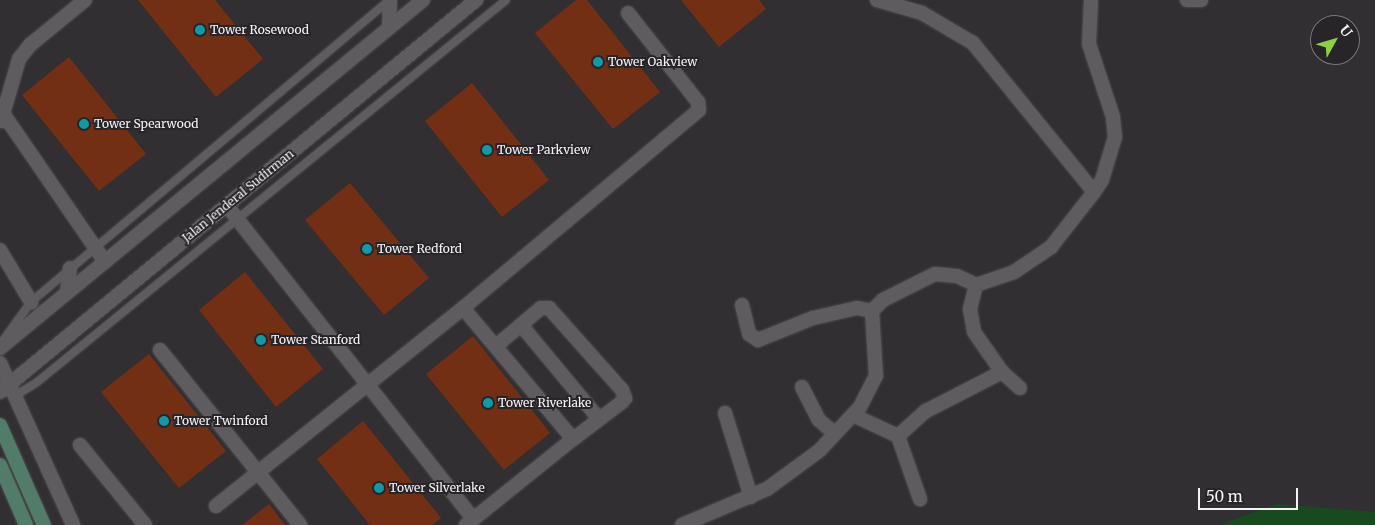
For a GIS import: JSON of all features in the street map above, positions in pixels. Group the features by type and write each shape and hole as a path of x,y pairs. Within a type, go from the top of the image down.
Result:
{"main road":[{"path":"0,425 44,525"},
{"path":"0,465 26,525"}],"street":[{"path":"85,0 30,45 19,59 1,118 96,246 105,262"},
{"path":"389,28 390,0"},
{"path":"0,346 423,0"},
{"name":"Jalan Jenderal Sudirman","path":"9,390 476,0"},
{"path":"877,0 905,5 954,29 973,43 1091,188"},
{"path":"682,525 767,490 819,451 853,415 866,398 876,376 872,312 883,300 935,274 957,276 976,285 1014,272 1051,246 1102,180 1115,137 1113,116 1088,44 1091,0"},
{"path":"1187,0 1201,0"},
{"path":"216,506 463,308 699,110 698,102 628,13"},
{"path":"227,206 367,384 470,522 625,398 622,390 550,308 542,308 496,346"},
{"path":"0,250 31,302"},
{"path":"67,292 70,268"},
{"path":"976,285 971,300 971,324 1002,372 1020,388"},
{"path":"742,305 749,334 758,340 813,318 857,308 872,312"},
{"path":"463,308 573,439"},
{"path":"521,325 600,419"},
{"path":"160,350 300,525"},
{"path":"0,363 9,390 73,525"},
{"path":"898,436 926,411 1002,372"},
{"path":"802,387 819,420 835,434"},
{"path":"725,413 751,497"},
{"path":"853,415 898,436 920,499"},
{"path":"80,445 145,525"}],"lane":[{"path":"0,346 31,302 390,0"},
{"path":"9,390 44,377 236,217 506,0"}],"green space":[{"path":"1277,504 1375,512 1375,525 1219,525"}],"building":[{"name":"Tower Rosewood","path":"138,0 215,0 263,59 216,97"},
{"name":"Tower Oakview","path":"576,0 587,0 660,92 613,129 535,33"},
{"path":"681,0 759,0 766,9 719,47"},
{"name":"Tower Spearwood","path":"69,57 146,154 99,191 22,95"},
{"name":"Tower Parkview","path":"472,83 549,180 502,217 425,121"},
{"name":"Tower Redford","path":"350,183 429,278 384,315 305,220"},
{"name":"Tower Stanford","path":"245,272 323,369 276,407 199,310"},
{"name":"Tower Riverlake","path":"473,336 550,433 504,470 426,374"},
{"name":"Tower Twinford","path":"149,354 226,451 179,488 101,392"},
{"name":"Tower Silverlake","path":"363,421 441,518 432,525 370,525 317,459"},
{"path":"269,504 285,525 242,525"}],"place":[{"name":"Tower Rosewood","path":"200,30"},
{"name":"Tower Oakview","path":"598,62"},
{"name":"Tower Spearwood","path":"84,124"},
{"name":"Tower Parkview","path":"487,150"},
{"name":"Tower Redford","path":"367,249"},
{"name":"Tower Stanford","path":"261,340"},
{"name":"Tower Riverlake","path":"488,403"},
{"name":"Tower Twinford","path":"164,421"},
{"name":"Tower Silverlake","path":"379,488"}]}
